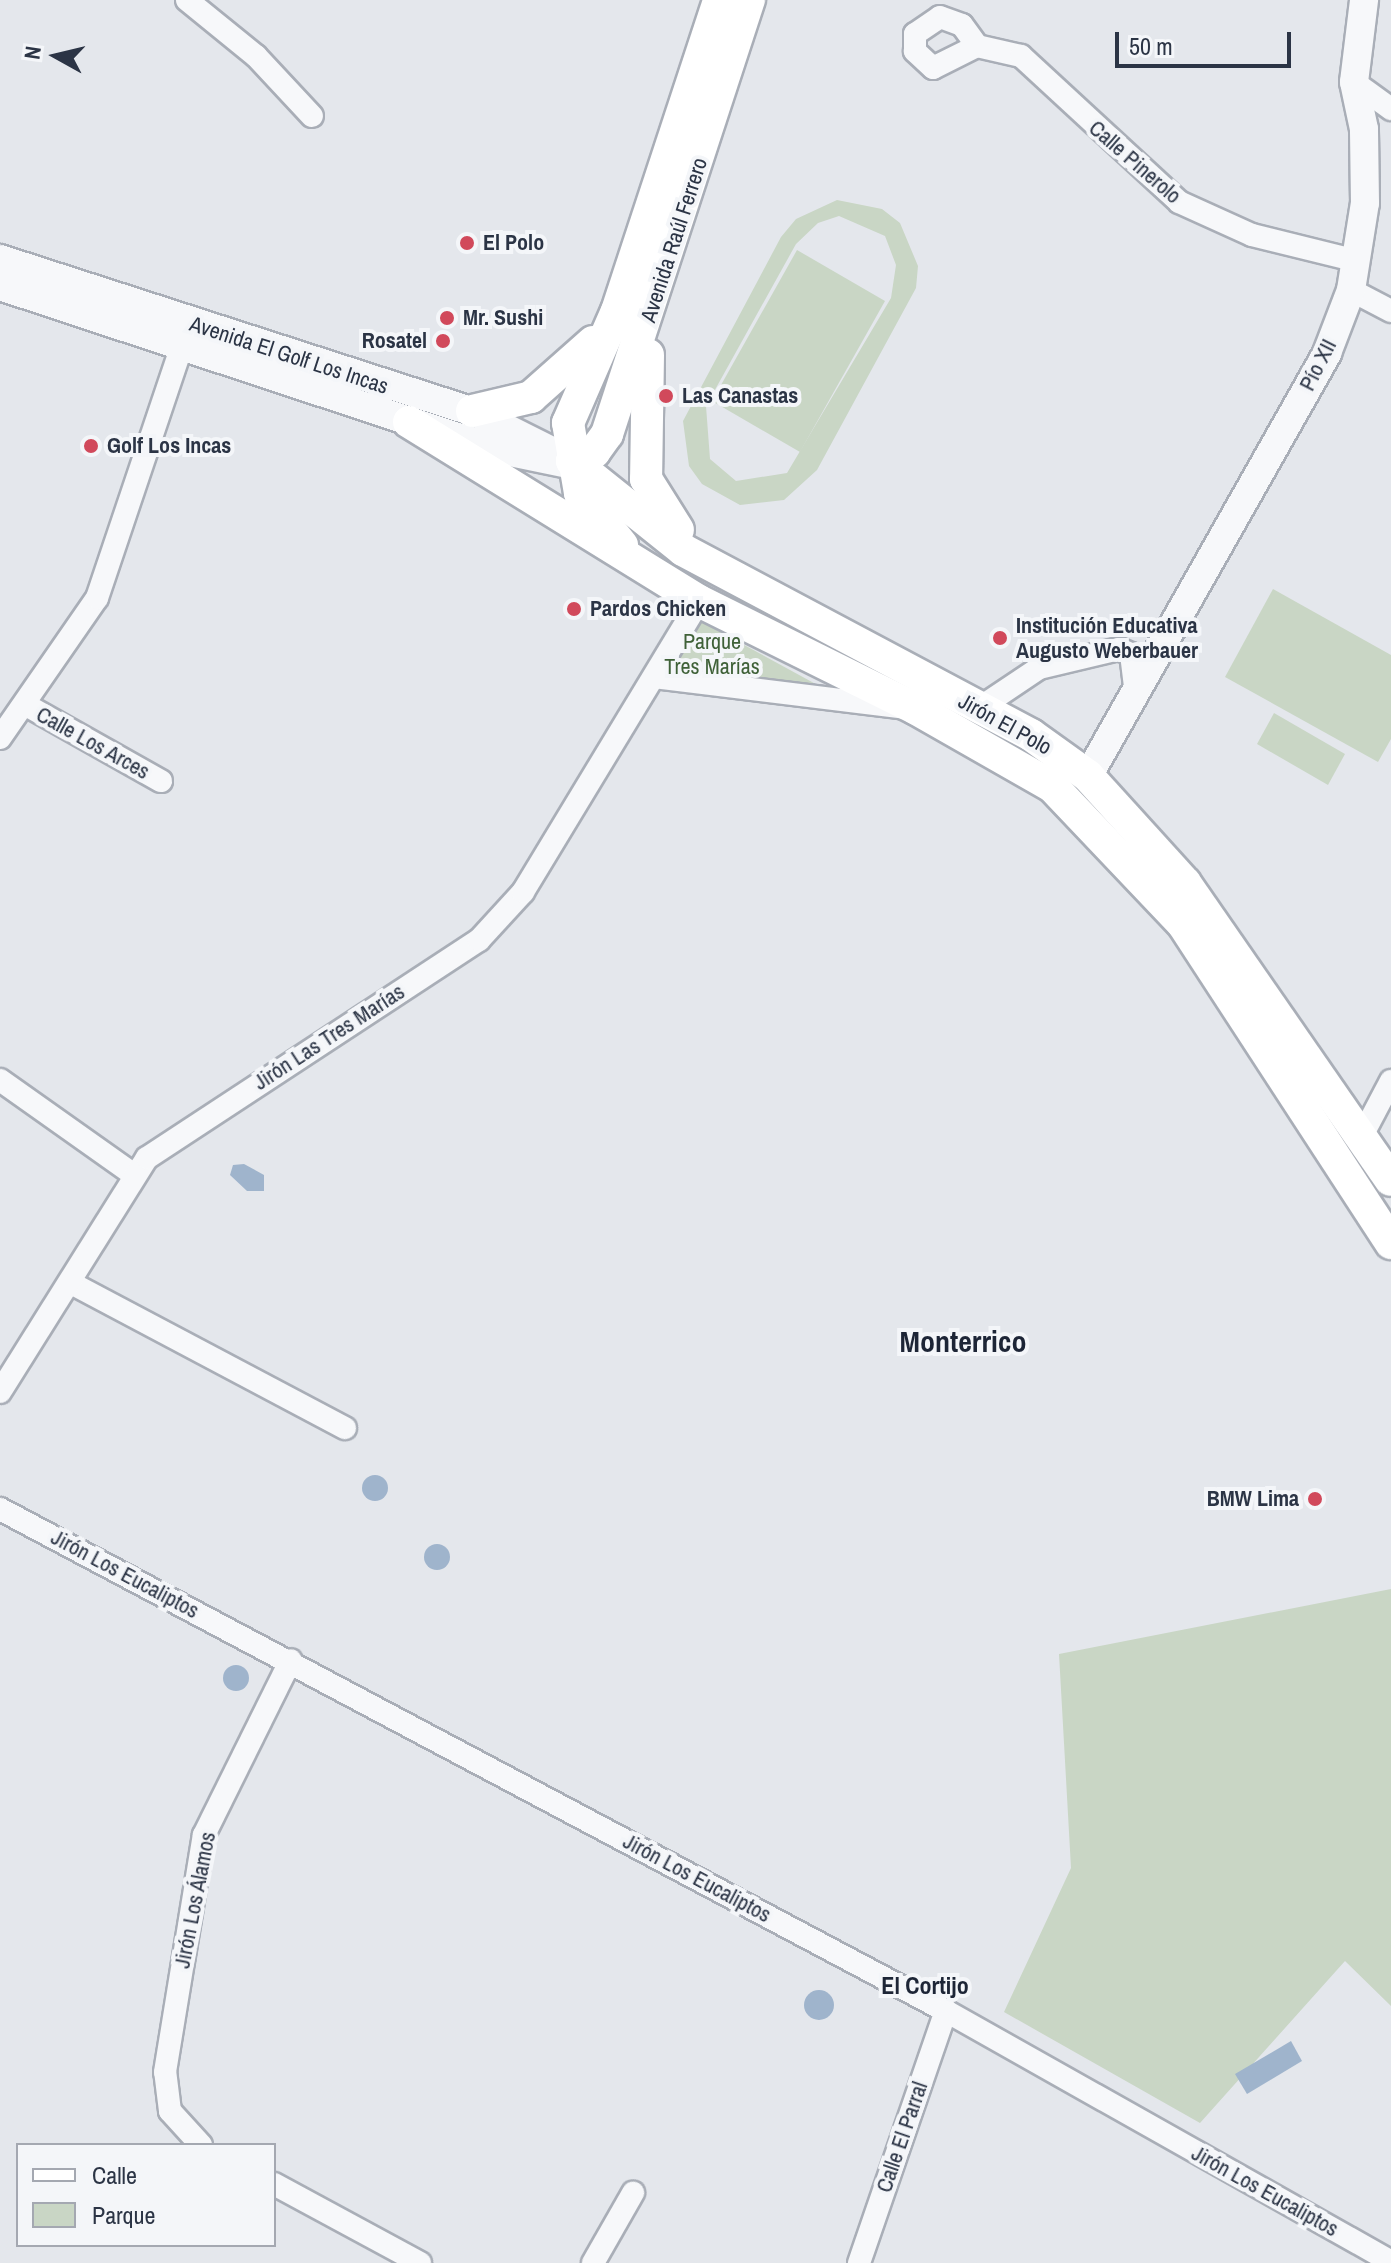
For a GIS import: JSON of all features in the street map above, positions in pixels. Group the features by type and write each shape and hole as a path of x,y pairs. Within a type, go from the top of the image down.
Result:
{"main road":[{"name":"Avenida Raúl Ferrero","path":"645,568 588,506 572,461 567,431 573,402 617,311 719,0"},
{"name":"Avenida Raúl Ferrero","path":"572,461 594,452 607,434 650,316 749,0"},
{"path":"472,411 531,397 591,346 617,311"},
{"path":"650,316 643,462 658,506 684,537 781,604"},
{"name":"Jirón El Polo","path":"409,422 699,601 915,708 1052,786 1183,924 1391,1243"},
{"name":"Jirón El Polo","path":"572,461 683,550 1045,743 1088,776 1185,883 1363,1134 1391,1180"}],"street":[{"path":"187,0 256,56 312,116"},
{"name":"Pío XII","path":"1088,776 1327,353 1351,290 1357,261 1366,155 1354,82 1364,0"},
{"name":"Calle Pinerolo","path":"977,46 1021,56 1179,202 1252,235 1357,261"},
{"path":"1354,82 1391,109"},
{"name":"Avenida El Golf Los Incas","path":"0,259 472,411 572,461"},
{"name":"Avenida El Golf Los Incas","path":"0,286 409,422"},
{"path":"1351,290 1391,311"},
{"path":"0,738 26,705 97,598 182,346"},
{"path":"409,422 541,462 572,461"},
{"name":"Jirón Las Tres Marías","path":"0,1392 71,1283 133,1174 163,1145 479,940 523,892 699,601"},
{"path":"978,709 1039,668 1119,649 1131,654 1138,672 1136,693"},
{"path":"654,677 915,708"},
{"name":"Calle Los Arces","path":"26,705 161,781"},
{"path":"0,1080 133,1174"},
{"path":"1363,1134 1391,1081"},
{"path":"71,1283 345,1428"},
{"name":"Jirón Los Eucaliptos","path":"0,1509 291,1660 946,2011 1388,2259"},
{"name":"Jirón Los Álamos","path":"199,2143 170,2111 165,2072 204,1835 291,1660"},
{"name":"Calle El Parral","path":"859,2263 946,2011"},
{"path":"276,2185 420,2263"},
{"path":"593,2263 633,2193"}],"green space":[{"path":"837,200 882,209 900,223 918,266 916,288 817,470 784,500 740,505 702,484 689,466 683,421 781,237 796,219","holes":["839,216 885,236 896,265 891,298 787,473 736,481 710,459 706,406 796,244 818,223"]},
{"path":"797,250 885,301 800,452 712,401"},
{"path":"1273,589 1391,655 1391,739 1378,762 1225,677"},
{"name":"Parque Tres Marías","path":"700,621 834,694 670,670"},
{"path":"1274,713 1345,754 1328,785 1257,744"},
{"path":"1391,1589 1391,2006 1345,1961 1200,2123 1004,2012 1071,1868 1059,1654"}],"water":[{"path":"244,1164 264,1175 264,1191 247,1191 230,1175 233,1165"},
{"path":"375,1475 384,1479 388,1488 384,1497 375,1501 366,1497 362,1488 366,1479"},
{"path":"437,1544 446,1548 450,1557 446,1566 437,1570 428,1566 424,1557 428,1548"},
{"path":"236,1665 245,1669 249,1678 245,1687 236,1691 227,1687 223,1678 227,1669"},
{"path":"819,1990 830,1994 834,2005 830,2016 819,2020 808,2016 804,2005 808,1994"},
{"path":"1291,2041 1302,2061 1247,2094 1235,2074"}],"place":[{"name":"El Polo","path":"467,243"},
{"name":"Mr. Sushi","path":"447,318"},
{"name":"Rosatel","path":"443,341"},
{"name":"Las Canastas","path":"666,396"},
{"name":"Golf Los Incas","path":"91,446"},
{"name":"Pardos Chicken","path":"574,609"},
{"name":"Institución Educativa Augusto Weberbauer","path":"1000,638"},
{"name":"BMW Lima","path":"1315,1499"}],"district":[{"name":"Monterrico","path":"963,1341"},
{"name":"El Cortijo","path":"925,1986"}]}
